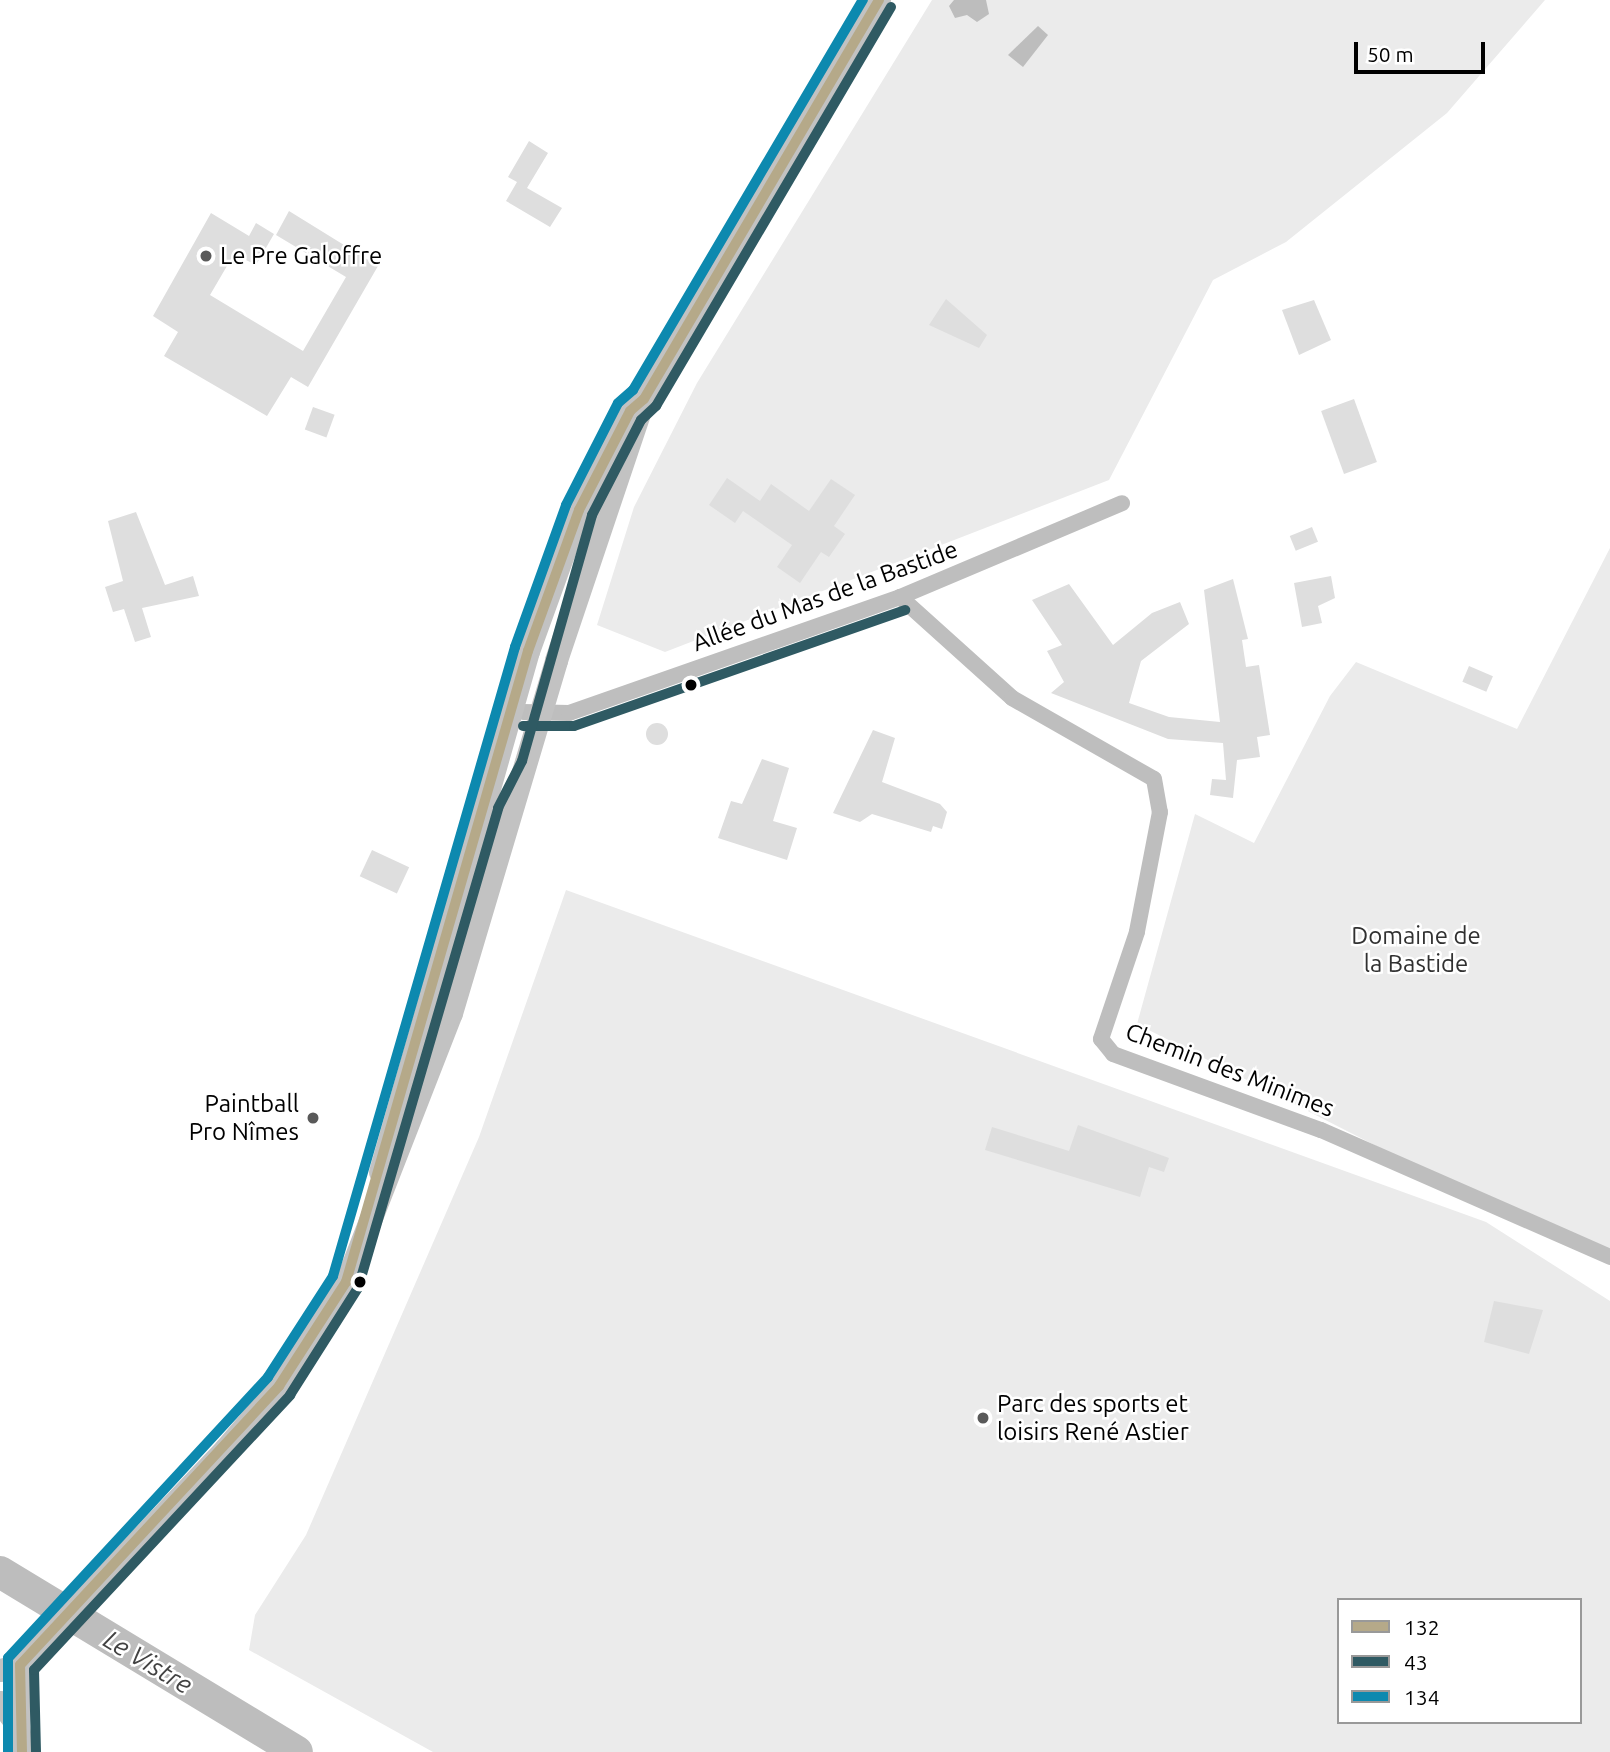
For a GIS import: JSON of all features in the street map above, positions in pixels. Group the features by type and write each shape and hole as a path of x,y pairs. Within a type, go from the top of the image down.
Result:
{"street":[{"path":"22,1752 10,1667 44,1640 279,1386 318,1331 355,1259 452,1013 531,714 644,400 879,0"},
{"path":"355,1259 528,651 579,509 630,411 644,400"},
{"name":"Allée du Mas de la Bastide","path":"531,714 569,713 900,597 1122,503"},
{"name":"Chemin des Minimes","path":"900,597 1012,698 1154,779 1160,812 1138,932 1101,1039 1113,1054 1321,1130 1610,1256"},
{"path":"0,1702 18,1726"}],"green space":[{"path":"932,0 1545,0 1447,113 1286,242 1213,280 1109,480 665,652 597,625 634,507 697,383"},
{"name":"Domaine de la Bastide","path":"1610,548 1610,1265 1137,1024 1195,814 1254,843 1330,696 1356,662 1517,729"},
{"name":"Parc des sports et loisirs René Astier","path":"566,890 1486,1222 1610,1301 1610,1752 433,1752 249,1650 255,1615 306,1535 479,1137"}],"shaded area":[{"path":"954,0 986,0 989,14 977,22 967,15 955,18 949,6"},
{"path":"1038,26 1048,35 1023,67 1008,55"}],"building":[{"path":"529,141 548,153 527,188 562,208 550,227 506,201 517,182 508,177"},
{"path":"289,211 378,266 308,387 291,377 267,416 164,356 178,332 153,316 211,213 249,236 256,223 274,234 256,265 234,254 210,295 303,351 346,277 276,235"},
{"path":"946,299 987,335 979,348 929,325"},
{"path":"1314,300 1331,340 1299,355 1282,310"},
{"path":"1354,399 1377,462 1344,474 1321,411"},
{"path":"313,407 335,415 326,437 305,430"},
{"path":"727,478 760,501 771,484 809,511 831,479 855,495 834,526 845,534 829,557 821,552 800,583 777,567 792,545 743,511 735,523 709,505"},
{"path":"136,512 165,585 193,576 199,596 142,608 151,637 135,642 124,609 113,612 105,587 123,581 108,521"},
{"path":"1312,527 1318,542 1296,551 1290,536"},
{"path":"1331,576 1335,598 1318,606 1322,623 1302,627 1294,583"},
{"path":"1233,579 1248,639 1242,640 1246,667 1259,665 1270,735 1257,737 1260,757 1237,760 1233,798 1210,795 1212,779 1226,780 1223,743 1168,739 1051,693 1064,682 1047,651 1062,645 1032,600 1069,584 1113,645 1152,613 1180,602 1189,624 1141,661 1129,703 1169,717 1220,722 1204,590"},
{"path":"1469,666 1493,676 1486,692 1462,682"},
{"path":"657,723 665,726 668,734 665,742 657,745 649,742 646,734 649,726"},
{"path":"873,730 895,738 882,782 940,804 947,812 942,829 933,826 931,832 872,814 860,822 833,813"},
{"path":"762,759 789,768 773,821 797,828 787,860 718,838 731,801 742,804"},
{"path":"372,850 409,867 397,894 360,876"},
{"path":"1078,1125 1169,1158 1164,1172 1149,1167 1140,1197 985,1150 992,1127 1069,1151"},
{"path":"1494,1301 1543,1310 1529,1354 1484,1342"}],"waterway":[{"name":"Le Vistre","path":"0,1572 297,1752"}],"transit line":[{"name":"134","path":"8,1752 8,1658 268,1377 333,1276 515,647 566,505 618,403 633,390 863,0"},
{"name":"132","path":"22,1752 20,1665 279,1386 346,1282 528,651 579,510 630,411 644,399 879,0"},
{"name":"43","path":"36,1752 34,1670 290,1395 358,1288 498,808 522,761 592,515 641,420 656,406 891,7"},
{"name":"43","path":"523,726 574,726 905,610"}],"place":[{"name":"Le Pre Galoffre","path":"206,256"},
{"name":"Paintball Pro Nîmes","path":"313,1118"},
{"name":"Parc des sports et loisirs René Astier","path":"983,1418"}]}
